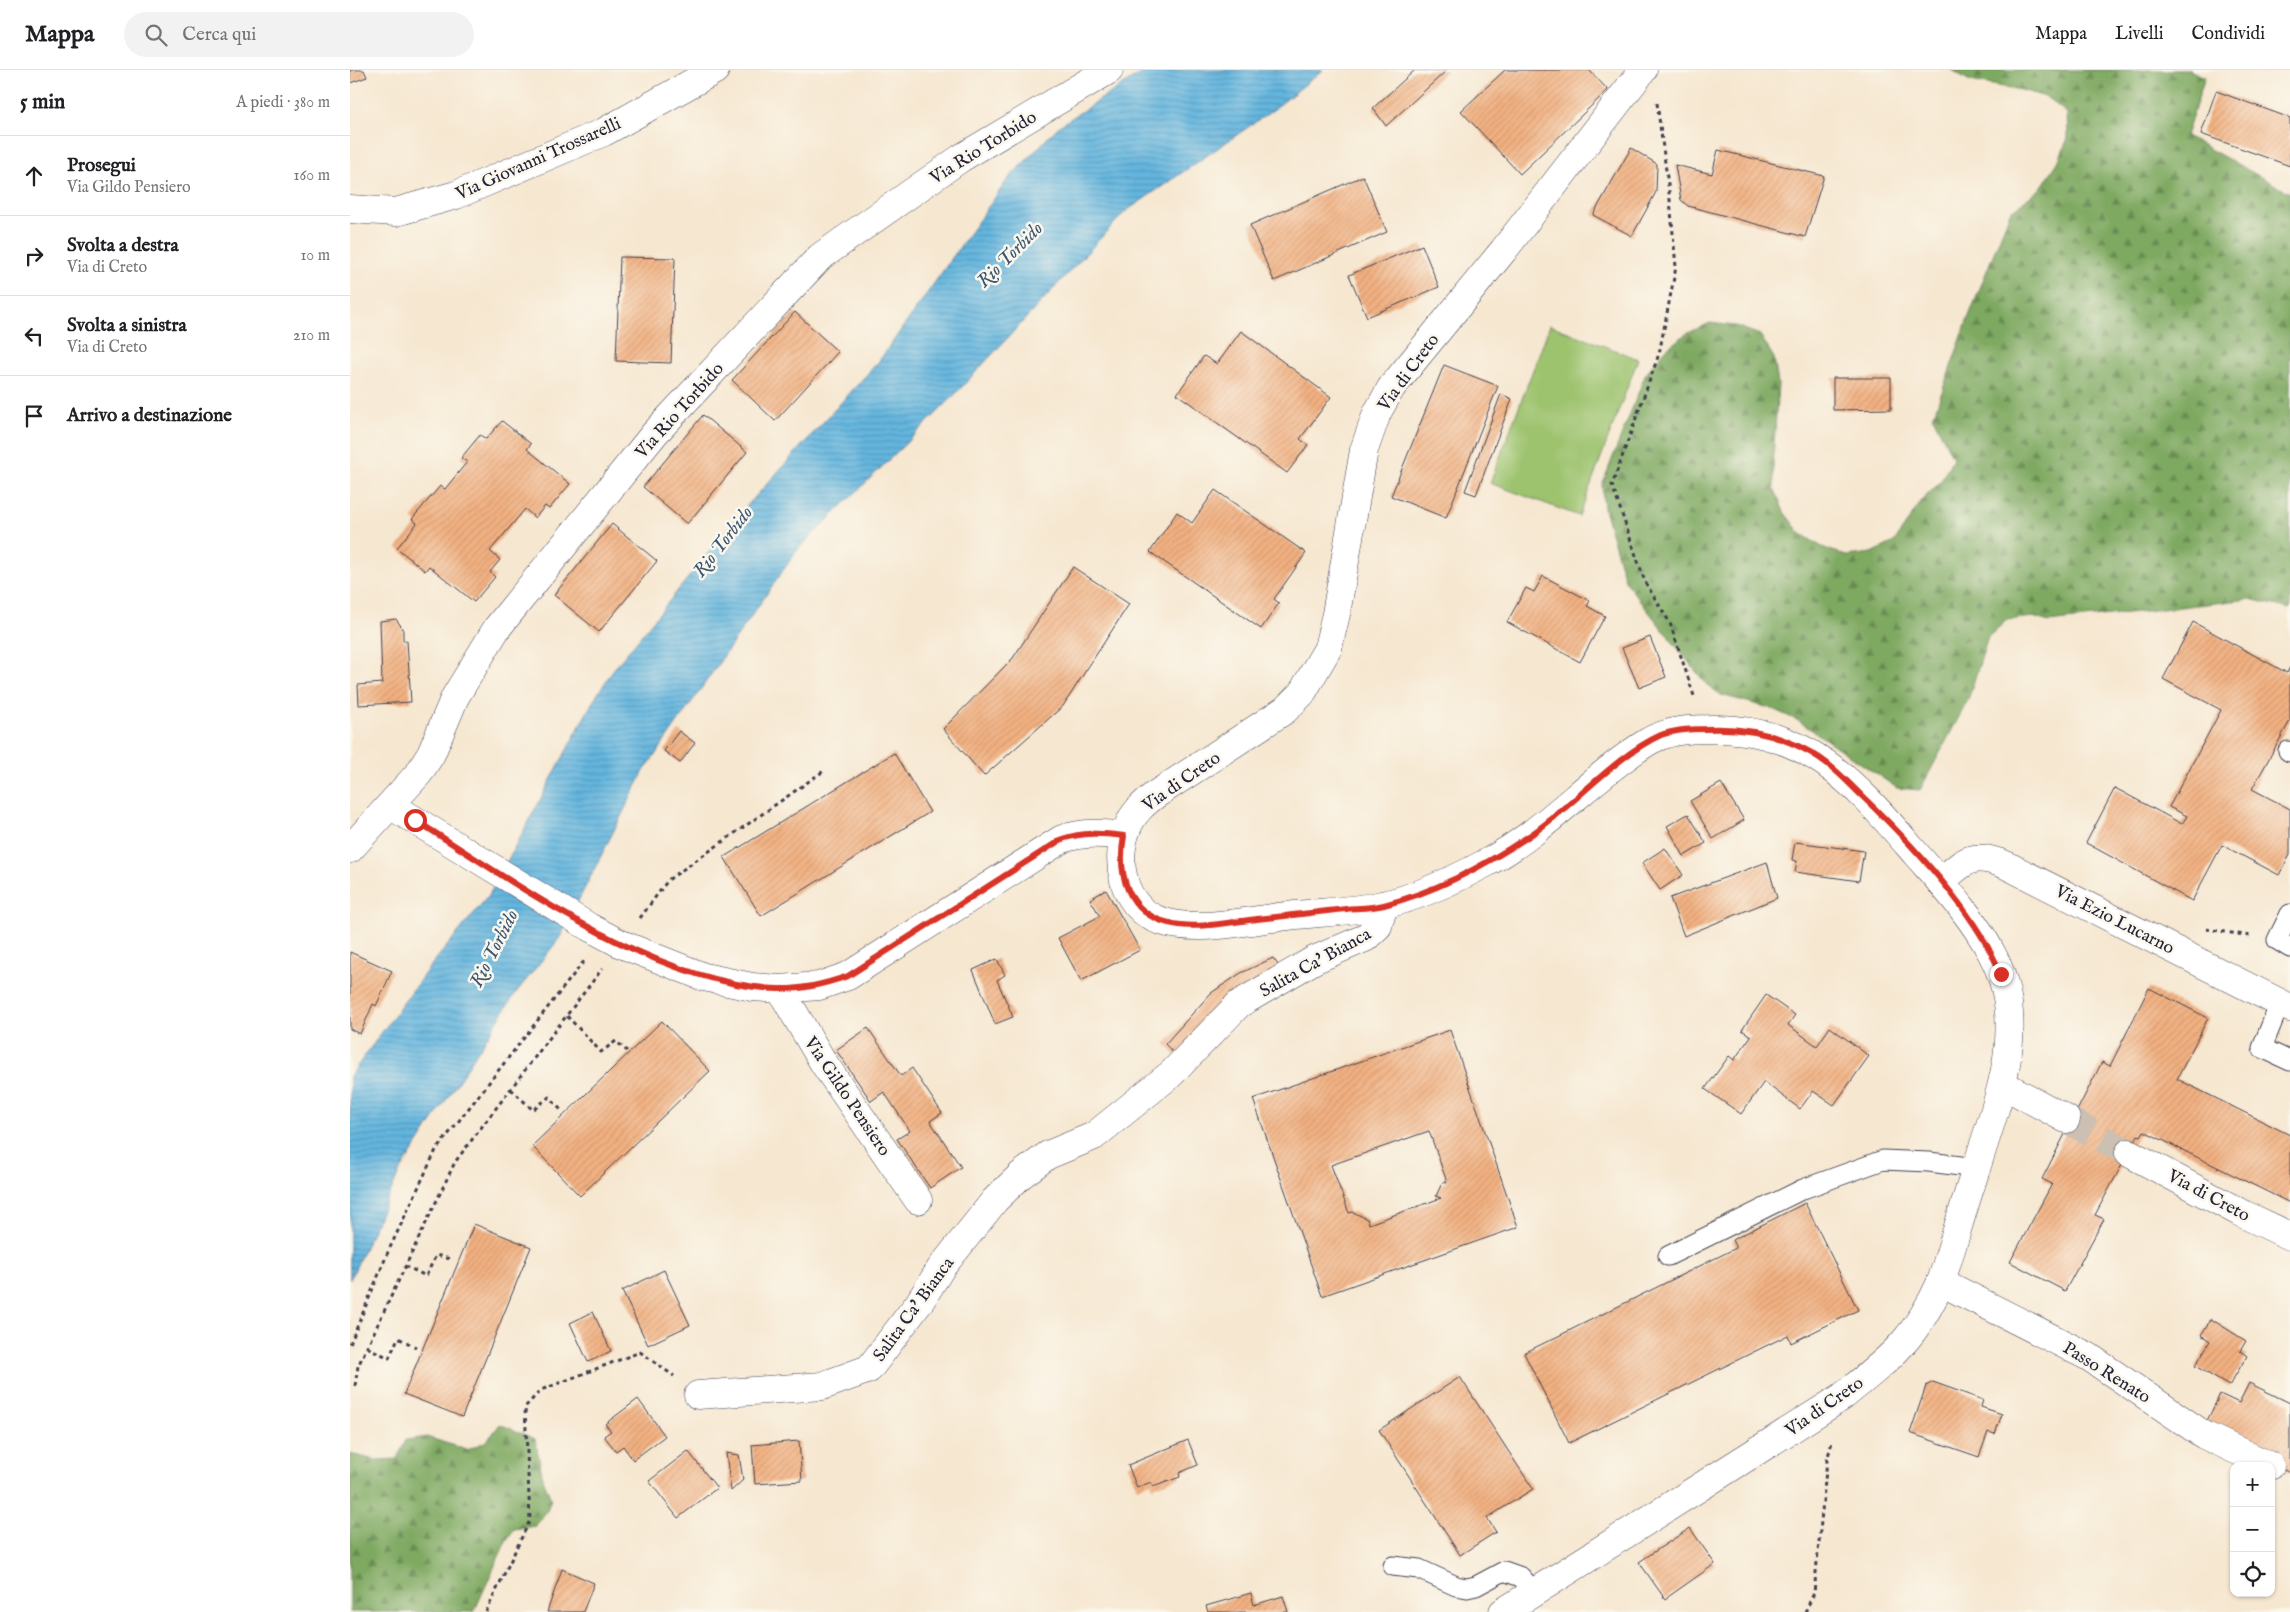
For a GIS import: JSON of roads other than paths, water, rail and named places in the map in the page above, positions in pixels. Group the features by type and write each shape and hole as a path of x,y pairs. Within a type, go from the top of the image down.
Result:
{"street":[{"name":"Via Giovanni Trossarelli","path":"350,210 396,212 456,194 604,132 715,70"},
{"name":"Via Rio Torbido","path":"350,849 411,784 431,754 456,697 498,628 655,433 820,257 961,158 1109,70"},
{"name":"Via di Creto","path":"1503,1612 1842,1397 1893,1356 1912,1335 1928,1312 1941,1282 2004,1085 2010,1042 2009,1000 1992,953 1941,882 1887,820 1832,767 1809,751 1764,733 1735,728 1705,729 1664,734 1645,744 1531,835 1488,862 1435,887 1384,905 1211,924 1177,925 1158,921 1143,911 1131,898 1125,885 1121,853 1124,836 1131,819 1141,806 1286,710 1302,693 1328,648 1336,614 1364,450 1377,412 1392,388 1503,251 1643,70"},
{"path":"390,805 605,936 704,977 752,987 780,989 819,986 848,976 1062,839 1081,833 1124,836"},
{"name":"Via Ezio Lucarno","path":"1941,882 1965,860 1987,858 2014,869 2285,1005"},
{"name":"Salita Ca' Bianca","path":"698,1395 822,1386 869,1369 919,1303 947,1260 995,1200 1021,1175 1048,1155 1094,1136 1171,1074 1239,1004 1314,960 1365,938 1378,926 1384,905"},
{"name":"Via Gildo Pensiero","path":"780,989 823,1062 918,1200"},
{"path":"2004,1085 2066,1119"},
{"name":"Via di Creto","path":"2129,1153 2239,1212 2290,1236"},
{"name":"Passo Renato","path":"1941,1282 2089,1357 2204,1435 2262,1462"},
{"name":"Passo Renato","path":"2275,1468 2290,1475"}],"lane":[{"path":"2283,944 2290,914"},
{"path":"2285,1005 2262,1048 2290,1062"},
{"path":"1668,1256 1803,1189 1883,1160 1929,1162 1976,1168"},
{"path":"1393,1566 1419,1569 1456,1586 1466,1588 1476,1586 1504,1571 1521,1577 1534,1592"}],"water":[{"name":"Rio Torbido","path":"1146,70 1323,70 1273,110 1125,212 946,404 798,549 644,771 559,939 515,994 400,1171 350,1280 350,1076 428,969 489,895 592,703 613,670 745,508 879,361 1008,179 1059,126"}],"tunnel":[{"path":"2066,1119 2129,1153"}]}
